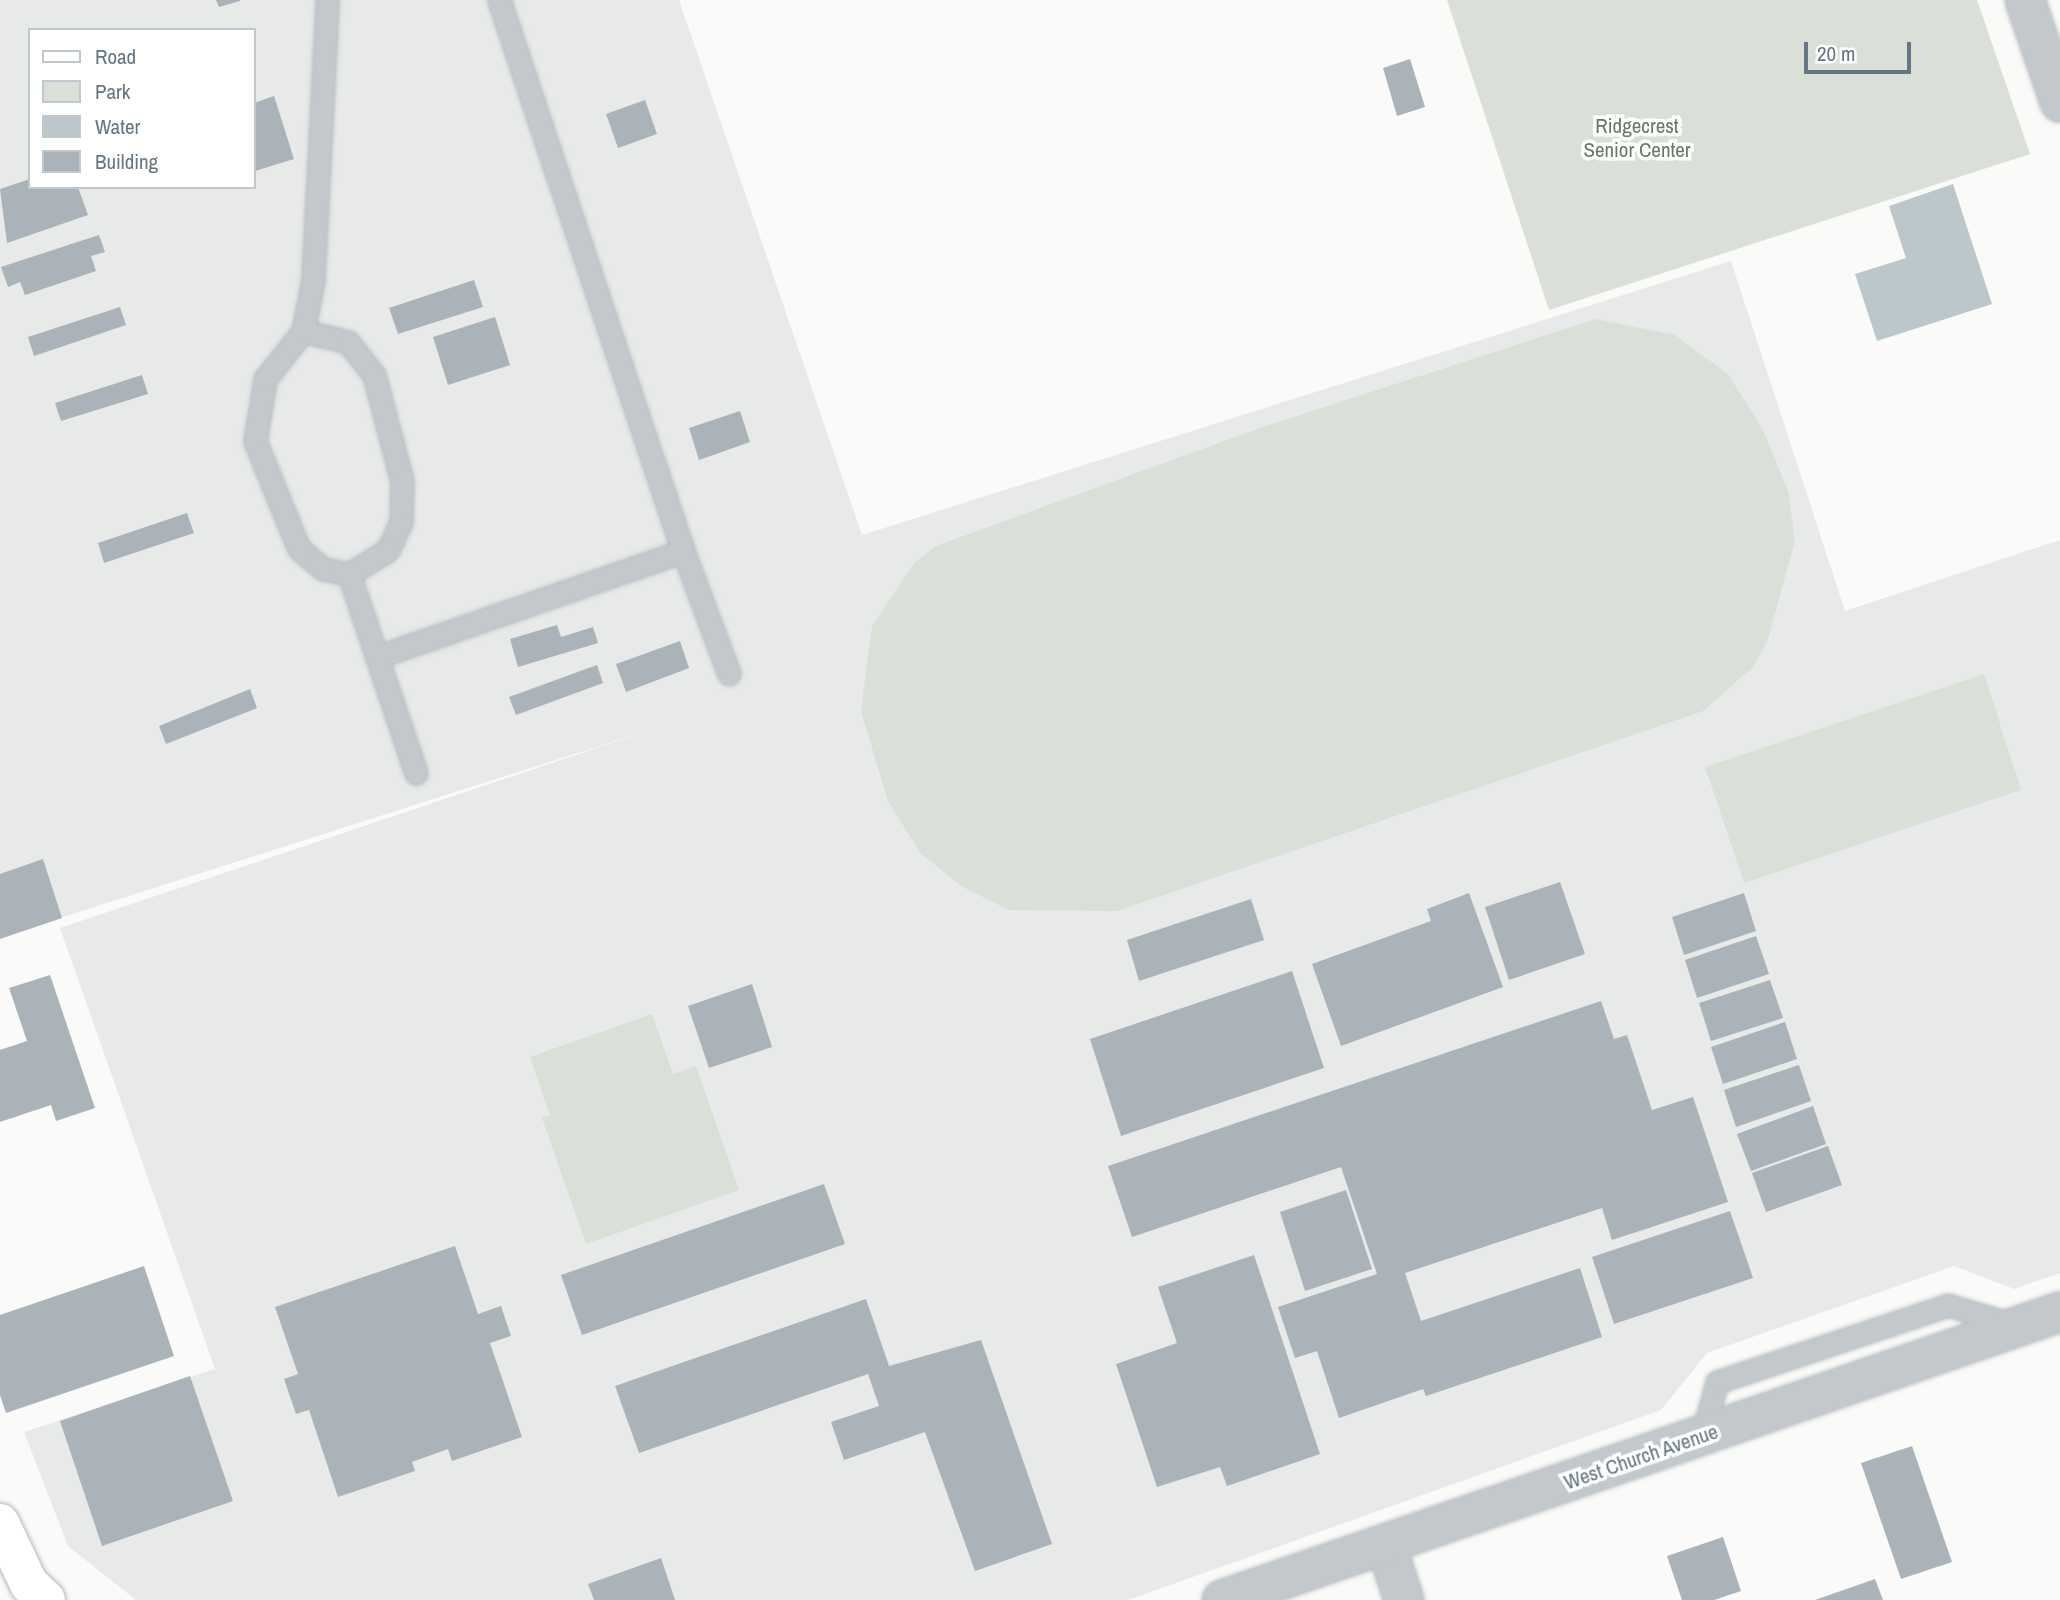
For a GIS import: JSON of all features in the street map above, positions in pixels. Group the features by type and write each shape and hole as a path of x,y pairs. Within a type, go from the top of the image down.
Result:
{"street":[{"path":"2025,0 2060,103"},
{"name":"West Church Avenue","path":"1222,1600 2060,1312"},
{"path":"0,1523 29,1584 46,1600"},
{"path":"1386,1545 1404,1600"}],"lane":[{"path":"303,331 348,342 374,375 402,481 401,522 388,550 349,574 323,569 299,550 256,441 265,379 303,331 313,280 327,0"},
{"path":"499,0 683,551 729,674"},
{"path":"377,657 683,551"},
{"path":"349,574 416,773"}],"shaded area":[{"path":"0,0 679,0 862,535 1731,261 1845,611 2060,540 2060,1273 2014,1289 1954,1266 1707,1353 1661,1410 1128,1600 136,1600 68,1546 24,1432 215,1369 60,928 647,731 0,937"}],"green space":[{"name":"Ridgecrest Senior Center","path":"1447,0 1977,0 2030,154 1549,310"},
{"path":"1596,319 1675,335 1728,374 1763,430 1788,491 1795,541 1767,642 1753,667 1703,711 1117,911 1009,910 963,887 921,854 888,801 861,711 872,626 915,562 936,546 1260,428"},
{"path":"1984,674 2021,790 1744,883 1705,767"},
{"path":"652,1014 673,1074 696,1066 739,1190 586,1244 542,1118 550,1115 530,1057"}],"water":[{"path":"1953,184 1992,304 1877,341 1855,274 1906,258 1889,206"}],"building":[{"path":"216,0 240,0 240,1 219,7"},
{"path":"1410,59 1425,107 1397,116 1383,68"},
{"path":"274,96 294,159 256,171 256,102"},
{"path":"645,100 657,134 618,148 606,114"},
{"path":"28,180 28,189 79,189 88,215 7,243 0,189"},
{"path":"99,235 105,252 91,256 96,271 25,295 20,282 8,287 1,267"},
{"path":"474,280 483,307 398,334 389,308"},
{"path":"120,307 126,325 34,356 28,337"},
{"path":"495,317 510,365 448,385 433,337"},
{"path":"142,375 148,394 61,421 55,403"},
{"path":"740,411 750,442 699,460 689,428"},
{"path":"187,513 194,533 104,563 98,543"},
{"path":"557,625 561,637 593,627 598,643 518,667 510,639"},
{"path":"680,641 689,668 626,692 616,664"},
{"path":"597,665 603,683 516,715 509,697"},
{"path":"250,689 257,708 166,744 159,726"},
{"path":"43,859 62,918 0,939 0,874"},
{"path":"1560,882 1585,954 1509,980 1485,907"},
{"path":"1469,893 1503,987 1341,1046 1312,964 1431,921 1427,909"},
{"path":"1744,893 1756,931 1684,955 1672,917"},
{"path":"1251,899 1264,940 1139,981 1127,940"},
{"path":"1756,936 1769,974 1697,998 1685,960"},
{"path":"1292,971 1324,1068 1121,1136 1090,1039"},
{"path":"50,975 95,1108 56,1121 51,1105 0,1122 0,1050 27,1041 9,988"},
{"path":"1770,980 1783,1018 1711,1041 1699,1003"},
{"path":"752,984 772,1047 709,1068 688,1006"},
{"path":"1601,1001 1614,1039 1627,1035 1652,1110 1693,1097 1728,1202 1612,1240 1602,1208 1405,1273 1421,1321 1580,1268 1602,1337 1426,1396 1423,1389 1339,1418 1317,1351 1295,1358 1278,1307 1377,1274 1341,1167 1132,1237 1108,1166"},
{"path":"1785,1022 1797,1059 1723,1084 1711,1047"},
{"path":"1799,1065 1811,1101 1736,1127 1724,1090"},
{"path":"1813,1106 1826,1144 1751,1171 1737,1134"},
{"path":"1828,1146 1842,1185 1766,1212 1752,1173"},
{"path":"824,1184 845,1244 582,1335 561,1275"},
{"path":"1346,1190 1372,1269 1305,1291 1280,1212"},
{"path":"1730,1211 1753,1278 1614,1324 1592,1257"},
{"path":"455,1246 478,1314 501,1306 511,1336 490,1343 522,1437 452,1461 448,1449 412,1462 415,1471 338,1497 309,1410 296,1414 284,1379 298,1374 275,1307"},
{"path":"1254,1255 1320,1454 1227,1486 1220,1467 1157,1487 1116,1364 1177,1343 1158,1287"},
{"path":"144,1266 174,1356 6,1413 0,1395 0,1315"},
{"path":"866,1299 889,1366 981,1340 1052,1544 975,1571 925,1432 844,1460 831,1422 879,1406 868,1374 639,1453 615,1386"},
{"path":"190,1376 233,1501 102,1546 60,1421"},
{"path":"1912,1446 1952,1562 1901,1579 1861,1463"},
{"path":"1723,1537 1741,1591 1714,1600 1682,1600 1667,1556"},
{"path":"661,1558 675,1600 594,1600 588,1584"},
{"path":"1875,1579 1883,1600 1815,1600"}]}
